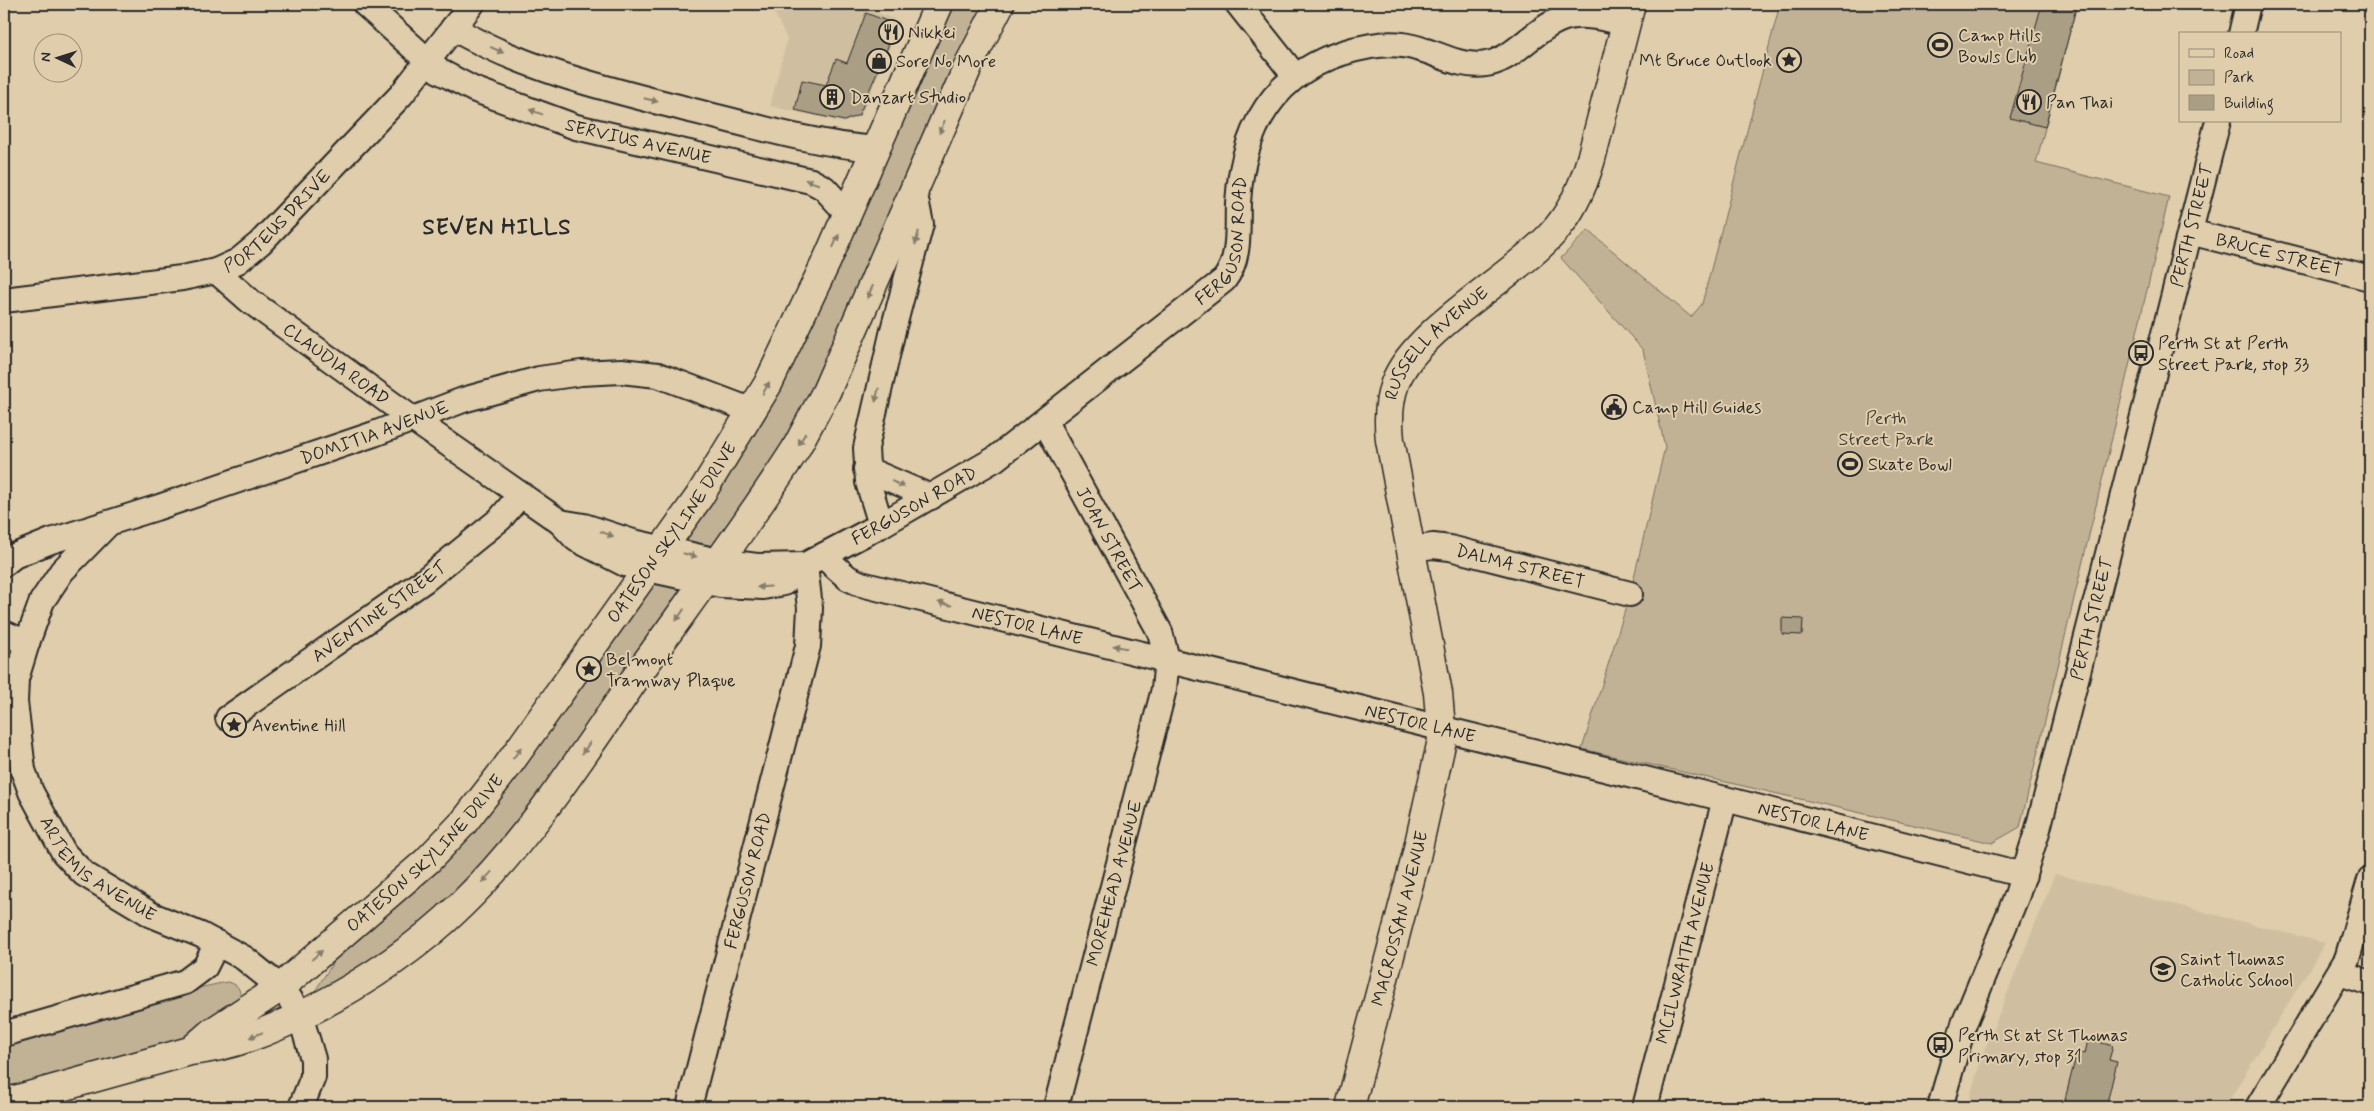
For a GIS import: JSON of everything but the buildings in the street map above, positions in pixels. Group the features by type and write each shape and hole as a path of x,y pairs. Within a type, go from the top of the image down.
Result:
{"main road":[{"name":"OATESON SKYLINE DRIVE","path":"190,1051 211,1034 281,987 443,846 506,768 699,497 752,411 800,320 939,4"},
{"name":"OATESON SKYLINE DRIVE","path":"4,1103 190,1051 215,1049 244,1040 300,1015 370,976 406,950 454,911 485,880 548,802 778,477 809,427 970,62 1000,4"},
{"name":"RUSSELL AVENUE","path":"1442,728 1438,693 1394,461 1389,423 1395,383 1407,361 1426,340 1534,253 1565,219 1574,203 1589,166 1628,14"},
{"name":"MACROSSAN AVENUE","path":"1350,1107 1416,857 1441,752 1442,728"}],"street":[{"name":"SERVIUS AVENUE","path":"365,4 427,62 439,71 473,89 576,127 818,184 848,214"},
{"name":"PORTEUS DRIVE","path":"4,300 182,278 216,271 238,261 260,243 401,95 472,4"},
{"path":"1238,4 1295,76"},
{"path":"2241,32 2248,4"},
{"name":"FERGUSON ROAD","path":"711,572 814,560 931,497 995,459 1045,422 1211,290 1229,272 1236,253 1239,185 1246,149 1260,115 1279,90 1295,76 1330,57 1372,46 1388,44 1419,48 1461,64 1486,64 1510,55 1546,26 1563,18 1628,14"},
{"path":"453,28 498,51 583,82 840,146 876,149"},
{"name":"PERTH STREET","path":"1940,1107 1964,1024 2024,875 2038,829 2218,122"},
{"path":"881,525 876,514 866,469 868,433 921,224 914,190"},
{"name":"BRUCE STREET","path":"2190,232 2370,278"},
{"name":"CLAUDIA ROAD","path":"216,271 250,301 414,420 560,522 576,539 608,556 655,559 711,572"},
{"name":"DOMITIA AVENUE","path":"4,564 14,556 33,548 414,420 463,400 539,379 581,373 622,371 658,375 752,411"},
{"name":"JOAN STREET","path":"1045,422 1160,632 1167,659"},
{"path":"866,469 931,497"},
{"name":"AVENTINE STREET","path":"228,718 425,580 500,519 521,494"},
{"name":"ARTEMIS AVENUE","path":"109,523 62,571 42,601 27,643 16,679 15,702 23,770 31,792 64,853 84,874 152,915 217,943 244,958 281,987 300,1015 311,1050 314,1069 311,1084 301,1107"},
{"name":"DALMA STREET","path":"1411,549 1433,546 1450,548 1630,594"},
{"name":"FERGUSON ROAD","path":"689,1107 808,646 814,560"},
{"name":"NESTOR LANE","path":"814,560 861,584 1167,659 2024,875"},
{"path":"4,632 27,643"},
{"name":"MOREHEAD AVENUE","path":"1056,1107 1164,689 1167,659"},
{"name":"MCILWRAITH AVENUE","path":"1645,1107 1725,799"},
{"path":"2258,1107 2340,973 2353,945 2370,880"},
{"path":"4,1034 185,982 200,972 217,943"},
{"path":"2340,973 2370,983"}],"shaded area":[{"path":"770,4 853,4 901,22 861,115 844,123 770,106 787,39"},
{"name":"Saint Thomas Catholic School","path":"2055,874 2325,943 2225,1107 1967,1107 1981,1059"}],"green space":[{"path":"946,4 993,4 820,391 718,551 683,544 686,527"},
{"name":"Perth Street Park","path":"1780,4 2077,4 2036,163 2169,197 2020,827 1992,843 1582,749 1630,594 1665,447 1643,350 1561,258 1588,230 1691,317 1702,304"},
{"path":"648,578 680,585 680,595 540,805 413,939 316,993 315,991 343,947"},
{"path":"227,982 234,984 238,988 240,1000 200,1030 184,1038 4,1090 4,1042 184,991"}],"place":[{"name":"Nikkei","path":"891,32"},
{"name":"Camp Hills Bowls Club","path":"1940,45"},
{"name":"Mt Bruce Outlook","path":"1789,60"},
{"name":"Sore No More","path":"879,61"},
{"name":"Danzart Studio","path":"832,97"},
{"name":"Pan Thai","path":"2029,102"},
{"name":"Perth St at Perth Street Park, stop 33","path":"2141,353"},
{"name":"Camp Hill Guides","path":"1614,407"},
{"name":"Skate Bowl","path":"1850,464"},
{"name":"Belmont Tramway Plaque","path":"589,669"},
{"name":"Aventine Hill","path":"234,725"},
{"name":"Saint Thomas Catholic School","path":"2163,969"},
{"name":"Perth St at St Thomas Primary, stop 31","path":"1940,1045"}],"district":[{"name":"SEVEN HILLS","path":"497,226"}]}
